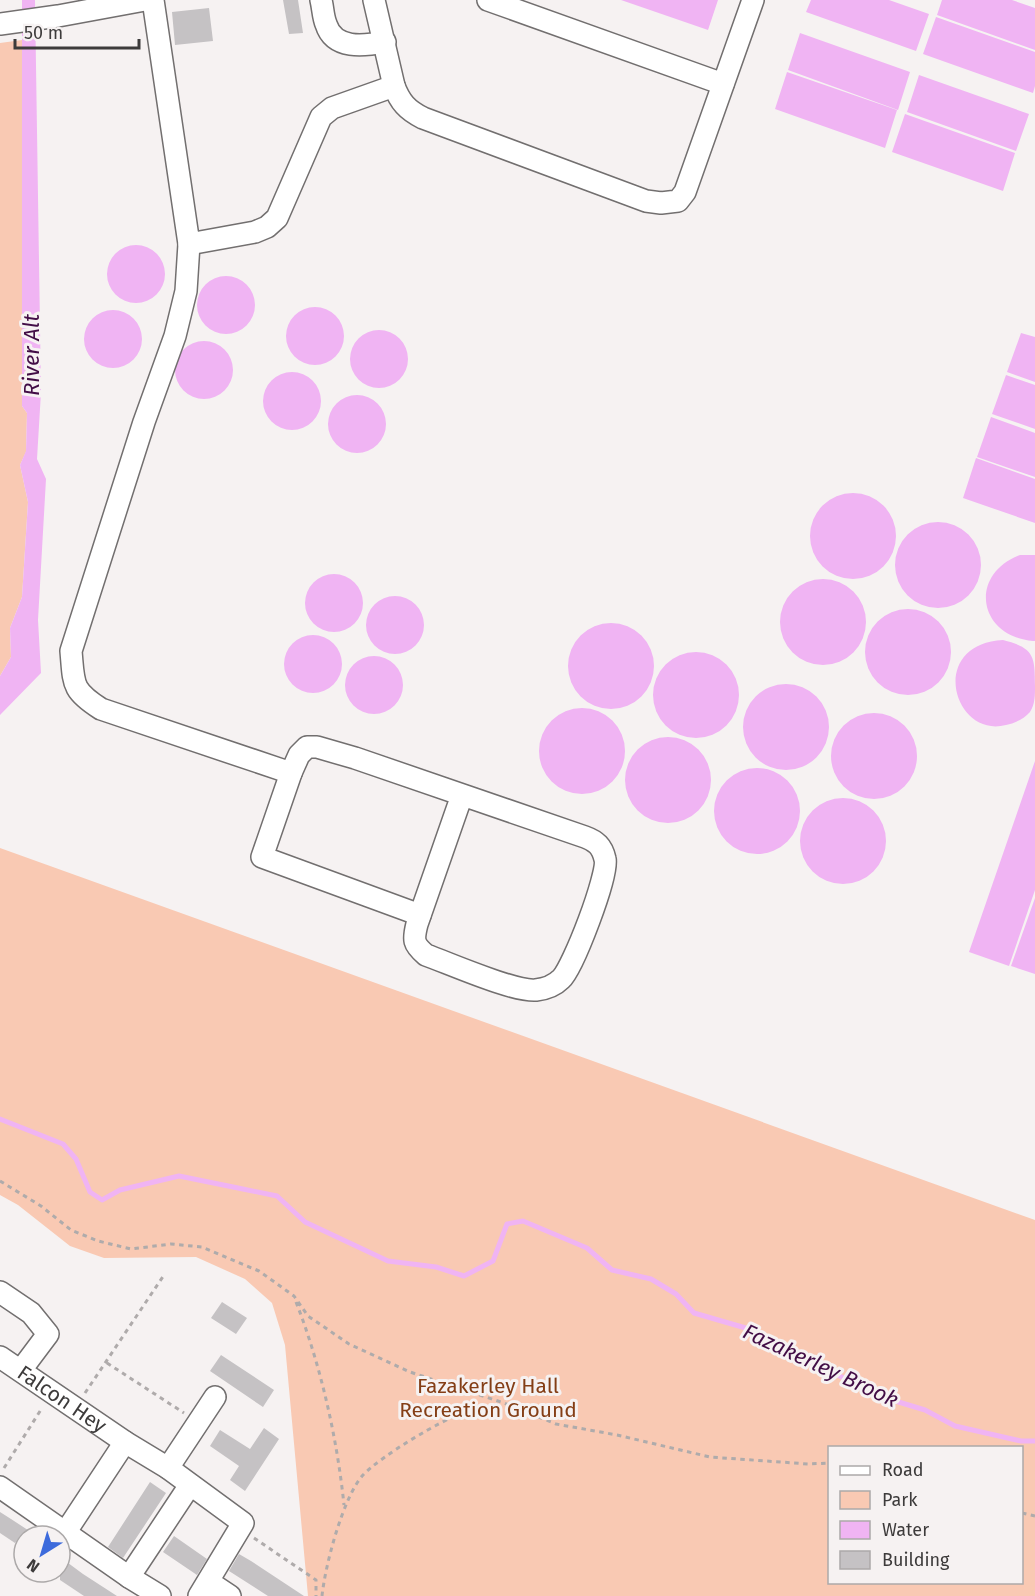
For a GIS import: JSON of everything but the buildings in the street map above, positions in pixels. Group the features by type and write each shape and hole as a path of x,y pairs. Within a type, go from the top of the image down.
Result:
{"street":[{"path":"0,24 145,0"},
{"path":"153,0 189,244 186,291 175,336 144,422 71,651 74,684 83,697 101,709 291,773"},
{"path":"321,0 326,26 334,38 345,44 363,46 385,42"},
{"path":"374,0 394,86 399,100 410,112 646,201 661,203 678,201 685,192 753,0"},
{"path":"488,0 723,84"},
{"path":"189,244 255,232 267,227 277,218 321,117 332,108 394,86"},
{"path":"420,915 262,857 291,773 299,755 307,747 317,747 462,795 596,841 602,848 606,861 602,883 571,967 561,979 550,986 535,990 517,988 426,955 419,949 414,939 420,915 462,795"},
{"path":"0,1293 31,1313 48,1334 21,1370"},
{"name":"Falcon Hey","path":"0,1357 125,1442 168,1468 241,1526"},
{"path":"168,1468 215,1397"},
{"name":"Falcon Hey","path":"71,1524 125,1442"},
{"path":"129,1577 190,1485"},
{"path":"0,1487 52,1524"},
{"path":"230,1596 204,1589 241,1526"},
{"path":"72,1538 160,1596"}],"path":[{"path":"0,1181 41,1206 70,1230 98,1242 130,1249 171,1244 202,1247 260,1270 294,1296 308,1317 349,1344 410,1372 504,1403 556,1424 617,1435 710,1457 808,1464 828,1463"},
{"path":"76,1407 164,1275"},
{"path":"294,1296 308,1334 340,1461 344,1507"},
{"path":"106,1362 198,1422"},
{"path":"0,1475 53,1392"},
{"path":"322,1596 344,1507 363,1475 423,1433 465,1412 504,1403"},
{"path":"241,1526 316,1580 316,1596"}],"green space":[{"path":"22,40 22,406 27,413 26,452 20,465 28,502 22,597 10,628 11,657 0,676 0,43"},
{"name":"Fazakerley Hall Recreation Ground","path":"0,848 1035,1220 1035,1596 308,1596 285,1345 272,1303 245,1279 196,1257 104,1258 70,1246 18,1205 0,1195"}],"water":[{"name":"River Alt","path":"22,0 35,0 41,392 37,459 46,479 38,620 41,673 0,715 0,676 11,657 10,628 22,597 28,502 20,465 26,451 27,413 22,406"},
{"path":"621,0 718,0 708,30"},
{"path":"811,0 889,0 929,14 916,51 806,12"},
{"path":"942,0 1012,0 1035,8 1035,50 937,15"},
{"path":"936,17 1035,52 1033,93 923,54"},
{"path":"800,33 910,72 898,110 788,70"},
{"path":"787,72 897,110 885,148 775,109"},
{"path":"919,75 1029,114 1016,151 907,112"},
{"path":"905,114 1015,153 1003,191 892,152"},
{"path":"136,245 147,247 160,258 165,274 163,285 152,298 136,303 125,301 112,290 107,274 109,263 120,250"},
{"path":"226,276 237,278 250,289 255,305 253,316 242,329 226,334 215,332 202,321 197,305 199,294 210,281"},
{"path":"315,307 326,309 339,320 344,336 342,347 331,360 315,365 304,363 291,352 286,336 288,325 299,312"},
{"path":"113,310 124,312 137,323 142,339 140,350 129,363 113,368 102,366 89,355 84,339 86,328 97,315"},
{"path":"379,330 390,332 403,343 408,359 406,370 395,383 379,388 368,386 355,375 350,359 352,348 363,335"},
{"path":"1021,333 1035,337 1035,382 1007,372"},
{"path":"204,341 215,343 228,354 233,370 231,381 220,394 204,399 193,397 180,386 175,370 177,359 188,346"},
{"path":"292,372 303,374 316,385 321,401 319,412 308,425 292,430 281,428 268,417 263,401 265,390 276,377"},
{"path":"1006,375 1035,385 1035,429 992,414"},
{"path":"357,395 368,397 381,408 386,424 384,435 373,448 357,453 346,451 333,440 328,424 330,413 341,400"},
{"path":"991,417 1035,433 1035,477 977,457"},
{"path":"976,458 1035,479 1035,523 963,498"},
{"path":"853,493 877,500 889,512 896,536 889,560 877,572 853,579 829,572 817,560 810,536 817,512 829,500"},
{"path":"938,522 962,529 974,541 981,565 974,589 962,601 938,608 914,601 902,589 895,565 902,541 914,529"},
{"path":"1020,555 1035,555 1035,641 1015,637 1000,628 991,617 986,604 987,590 992,576 1003,564"},
{"path":"334,574 345,576 358,587 363,603 361,614 350,627 334,632 323,630 310,619 305,603 307,592 318,579"},
{"path":"823,579 847,586 859,598 866,622 859,646 847,658 823,665 799,658 787,646 780,622 787,598 799,586"},
{"path":"395,596 406,598 419,609 424,625 422,636 411,649 395,654 384,652 371,641 366,625 368,614 379,601"},
{"path":"908,609 932,616 944,628 951,652 944,676 932,688 908,695 884,688 872,676 865,652 872,628 884,616"},
{"path":"611,623 635,630 647,642 654,666 647,690 635,702 611,709 587,702 575,690 568,666 575,642 587,630"},
{"path":"313,635 324,637 337,648 342,664 340,675 329,688 313,693 302,691 289,680 284,664 286,653 297,640"},
{"path":"1003,640 1021,646 1031,655 1035,686 1033,706 1025,717 1019,720 1006,725 988,726 972,718 962,705 956,689 957,672 964,657 979,645"},
{"path":"696,652 720,659 732,671 739,695 732,719 720,731 696,738 672,731 660,719 653,695 660,671 672,659"},
{"path":"374,656 385,658 398,669 403,685 401,696 390,709 374,714 363,712 350,701 345,685 347,674 358,661"},
{"path":"786,684 810,691 822,703 829,727 822,751 810,763 786,770 762,763 750,751 743,727 750,703 762,691"},
{"path":"582,708 606,715 618,727 625,751 618,775 606,787 582,794 558,787 546,775 539,751 546,727 558,715"},
{"path":"874,713 898,720 910,732 917,756 910,780 898,792 874,799 850,792 838,780 831,756 838,732 850,720"},
{"path":"668,737 692,744 704,756 711,780 704,804 692,816 668,823 644,816 632,804 625,780 632,756 644,744"},
{"path":"1035,761 1035,890 1009,966 969,952"},
{"path":"757,768 781,775 793,787 800,811 793,835 781,847 757,854 733,847 721,835 714,811 721,787 733,775"},
{"path":"843,798 867,805 879,817 886,841 879,865 867,877 843,884 819,877 807,865 800,841 807,817 819,805"},
{"path":"1035,898 1035,974 1011,966"}],"waterway":[{"name":"Fazakerley Brook","path":"0,1119 63,1144 76,1159 90,1192 102,1200 120,1190 179,1176 277,1196 305,1222 388,1261 436,1267 464,1276 493,1261 507,1224 523,1221 587,1248 612,1270 651,1279 676,1294 694,1313 756,1331 791,1352 882,1397 925,1410 955,1426 1021,1441 1035,1441"}]}
